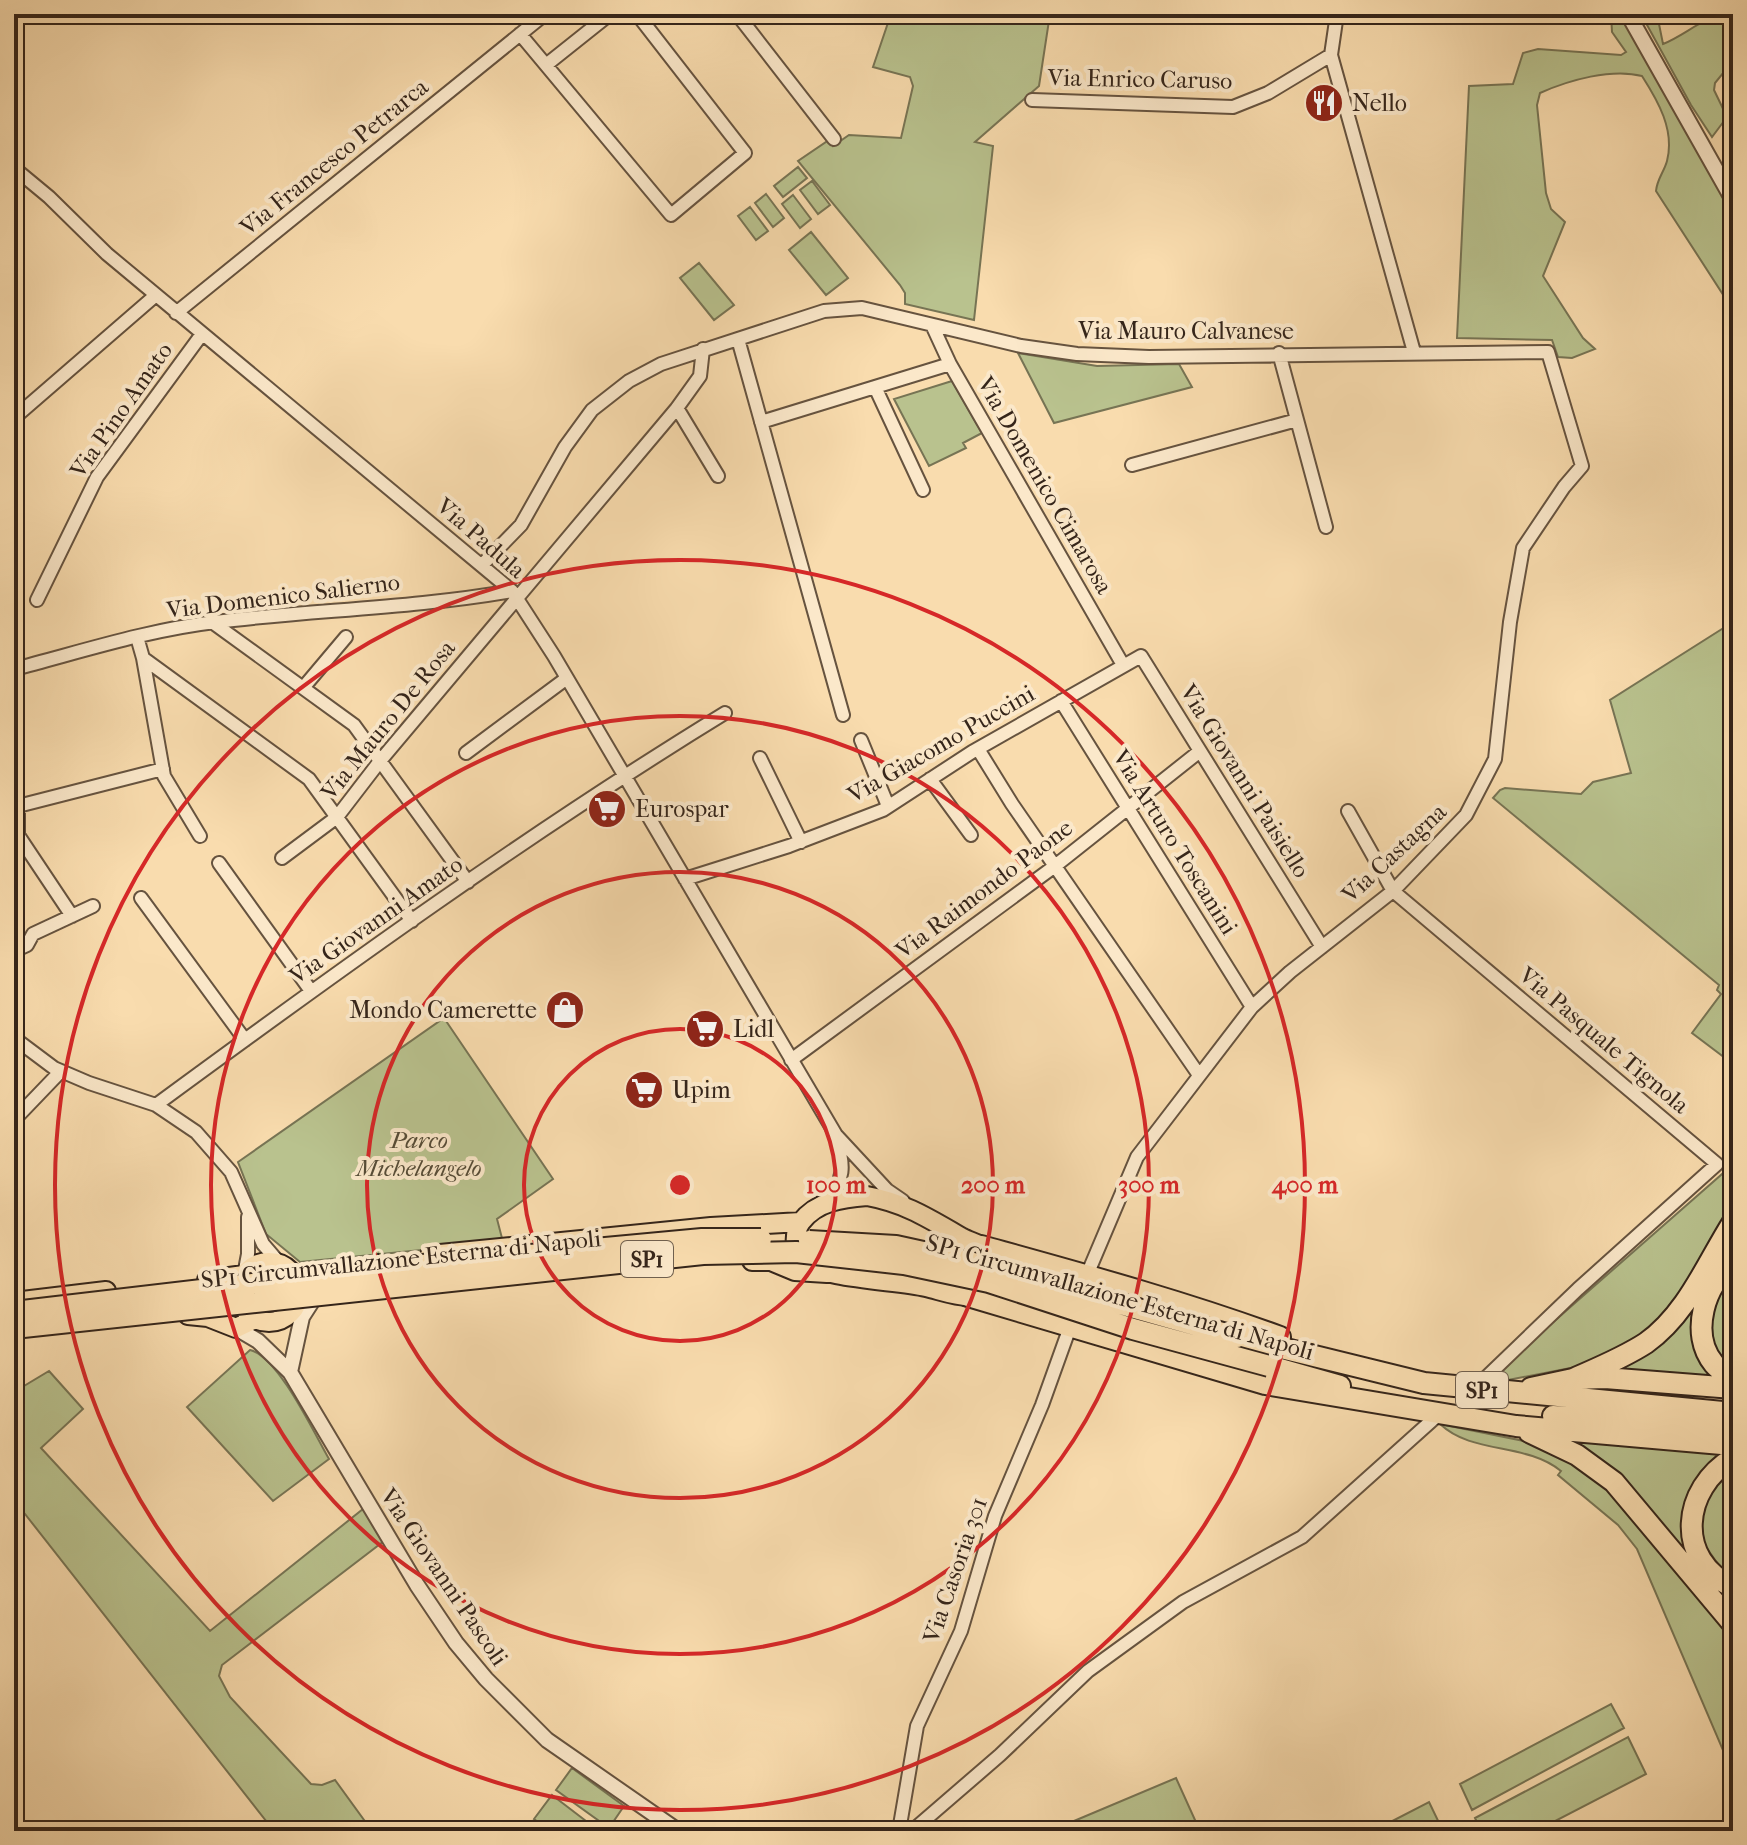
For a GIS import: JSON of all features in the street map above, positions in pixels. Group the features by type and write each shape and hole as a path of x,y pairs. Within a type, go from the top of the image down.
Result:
{"highway":[{"path":"1573,1379 1629,1353 1648,1341 1673,1317 1733,1222"},
{"name":"SP1 Circumvallazione Esterna di Napoli","path":"14,1312 390,1268 702,1239 793,1239 896,1246 972,1262 1237,1337 1424,1383 1733,1413"},
{"path":"981,1246 1235,1321 1309,1348 1338,1363"},
{"name":"SP1 Circumvallazione Esterna di Napoli","path":"14,1328 703,1254 796,1252 904,1264 989,1282 1133,1329 1391,1397 1483,1411 1733,1429"},
{"path":"1733,1263 1719,1273 1711,1287 1702,1327 1705,1348 1713,1364 1733,1380"},
{"path":"968,1296 1265,1384 1516,1426 1733,1445"},
{"name":"SP1","path":"1505,1392 1573,1379 1605,1378 1733,1388"},
{"path":"1483,1411 1577,1455 1614,1482 1733,1624"},
{"path":"1733,1458 1714,1472 1698,1497 1692,1540 1696,1553 1713,1575 1733,1587"}],"main road":[{"path":"244,1275 238,1294 241,1305 247,1313 264,1322 272,1322 281,1320 301,1306 675,1263 771,1261 795,1271 904,1282 968,1296 983,1292 991,1280 993,1265 981,1246 967,1241 916,1209 867,1196 825,1203 801,1222 796,1232 798,1255 810,1267 827,1273"},
{"path":"14,1302 244,1275 261,1263 286,1268 564,1240 801,1222"},
{"path":"286,1268 298,1285 301,1306"},
{"path":"14,1335 195,1315 236,1328 257,1318"}],"street":[{"name":"Via Francesco Petrarca","path":"176,313 545,14"},
{"path":"546,65 610,14"},
{"path":"520,34 671,215 745,153 637,14"},
{"path":"737,14 834,139"},
{"path":"1337,14 1331,55 1414,352"},
{"path":"1628,14 1733,200"},
{"name":"Via Enrico Caruso","path":"1032,100 1233,107 1268,93 1331,55"},
{"name":"Via Padula","path":"14,168 176,313 482,565 514,595 567,678 836,1135 887,1190 916,1209"},
{"path":"14,418 156,295"},
{"name":"Via Mauro Calvanese","path":"482,565 521,525 565,447 592,410 640,375 661,364 824,311 862,308 1021,346 1077,354 1149,357 1548,352"},
{"name":"Via Domenico Cimarosa","path":"932,325 950,364 1123,665"},
{"name":"Via Pino Amato","path":"37,600 97,477 202,334"},
{"path":"738,339 843,715"},
{"name":"Via Mauro De Rosa","path":"282,858 337,817 514,595 677,408 700,376 703,349"},
{"name":"Via Castagna","path":"1087,1275 1137,1157 1252,1007 1393,891 1466,815 1495,759 1510,622 1523,548 1582,466 1548,352"},
{"path":"1279,353 1326,527"},
{"path":"761,422 950,364"},
{"path":"875,387 923,490"},
{"path":"677,408 718,476"},
{"path":"1132,465 1297,420"},
{"name":"Via Domenico Salierno","path":"14,669 137,637 212,622 514,595"},
{"path":"212,622 354,725 468,882"},
{"path":"137,637 164,776 200,836"},
{"path":"303,688 346,637"},
{"name":"Via Giovanni Paisiello","path":"1123,665 1141,656 1322,947"},
{"path":"143,658 309,779 412,921"},
{"name":"Via Giacomo Puccini","path":"685,879 801,842 888,806 978,749 1123,665"},
{"path":"466,753 567,678"},
{"name":"Via Arturo Toscanini","path":"1061,701 1252,1007"},
{"name":"Via Giovanni Amato","path":"156,1105 311,991 468,882 624,775 725,713"},
{"path":"861,740 888,806"},
{"path":"978,749 1199,1075"},
{"name":"Via Raimondo Paone","path":"791,1060 1055,866 1200,751"},
{"path":"760,758 801,842"},
{"path":"72,916 18,835 16,806 163,769"},
{"path":"930,779 971,835"},
{"path":"1348,811 1393,891"},
{"path":"219,863 311,991"},
{"name":"Via Pasquale Tignola","path":"1393,891 1717,1164 1578,1289 1474,1389"},
{"path":"141,898 245,1040"},
{"path":"14,951 27,945 33,934 93,906"},
{"path":"14,1038 61,1071 156,1105 196,1132 231,1172 263,1244 286,1268"},
{"path":"14,1120 61,1071"},
{"name":"Via Padula","path":"825,1203 838,1183 844,1166 836,1135"},
{"path":"244,1275 248,1254 248,1214"},
{"path":"290,1372 304,1311 301,1306"},
{"path":"257,1318 258,1341"},
{"name":"Via Casoria 301","path":"899,1831 917,1726 961,1631 995,1516 1042,1405 1070,1327"},
{"name":"Via Giovanni Pascoli","path":"236,1328 258,1341 290,1372 417,1585 456,1643 486,1679 547,1740 678,1831"},
{"path":"912,1831 1000,1755 1088,1671 1183,1602 1302,1537 1438,1415"}],"green space":[{"path":"891,14 1050,14 1039,86 975,142 993,146 974,320 905,304 905,293 900,285 798,161 829,140 833,146 849,135 901,138 913,86 910,77 873,67"},
{"path":"1611,14 1622,14 1733,208 1733,310 1656,191 1667,161 1669,138 1664,116 1654,95 1642,76 1604,74 1540,93 1537,105 1546,193 1551,209 1565,222 1543,276 1583,338 1595,349 1572,358 1558,357 1552,340 1457,338 1469,86 1513,84 1523,53 1538,49 1621,55 1626,52 1612,32"},
{"path":"1641,14 1657,14 1663,44 1714,17 1733,14 1733,61 1715,83 1714,90 1727,117 1712,137 1691,105"},
{"path":"798,167 807,178 783,197 774,186"},
{"path":"812,181 830,205 818,214 800,190"},
{"path":"766,194 784,218 773,227 755,203"},
{"path":"793,195 811,219 800,228 782,204"},
{"path":"750,207 768,231 756,240 738,216"},
{"path":"811,232 848,278 826,295 789,250"},
{"path":"699,263 734,305 714,320 680,278"},
{"path":"1018,353 1097,366 1179,364 1192,387 1054,423"},
{"path":"952,381 982,433 963,443 966,448 929,466 894,399"},
{"path":"1733,622 1733,1064 1692,1033 1721,994 1717,990 1719,985 1493,798 1505,788 1581,794 1593,782 1631,773 1610,700"},
{"name":"Parco Michelangelo","path":"444,1018 553,1179 497,1219 503,1242 300,1262 266,1234 238,1162"},
{"path":"1733,1154 1733,1213 1684,1287 1641,1336 1586,1365 1508,1380 1499,1377 1502,1367 1730,1167 1727,1163"},
{"path":"1733,1236 1733,1256 1704,1288 1715,1379 1610,1368 1631,1357"},
{"path":"1733,1273 1733,1372 1723,1366 1708,1338 1715,1291"},
{"path":"250,1350 261,1355 283,1380 329,1459 273,1501 187,1407"},
{"path":"49,1371 83,1409 41,1448 210,1631 363,1509 384,1541 222,1665 219,1676 230,1697 311,1784 322,1785 335,1780 372,1831 274,1831 14,1500 14,1392"},
{"path":"1440,1424 1534,1443 1592,1469 1733,1629 1733,1768 1637,1549 1618,1525 1558,1475 1561,1471 1547,1462 1468,1440"},
{"path":"1561,1438 1724,1451 1699,1476 1688,1497 1688,1515 1695,1532 1729,1586 1733,1609"},
{"path":"1733,1462 1733,1579 1711,1559 1700,1534 1705,1494"},
{"path":"1611,1704 1624,1728 1472,1810 1460,1784"},
{"path":"1628,1737 1646,1774 1536,1831 1481,1831 1475,1818"},
{"path":"572,1768 624,1806 609,1828 556,1790"},
{"path":"1176,1778 1200,1831 1055,1831 1055,1829"},
{"path":"552,1795 599,1831 549,1831 534,1819"},
{"path":"1429,1802 1442,1829 1373,1831"}],"place":[{"name":"Nello","path":"1324,103"},
{"name":"Eurospar","path":"607,809"},
{"name":"Mondo Camerette","path":"565,1010"},
{"name":"Lidl","path":"705,1029"},
{"name":"Upim","path":"644,1090"}]}
